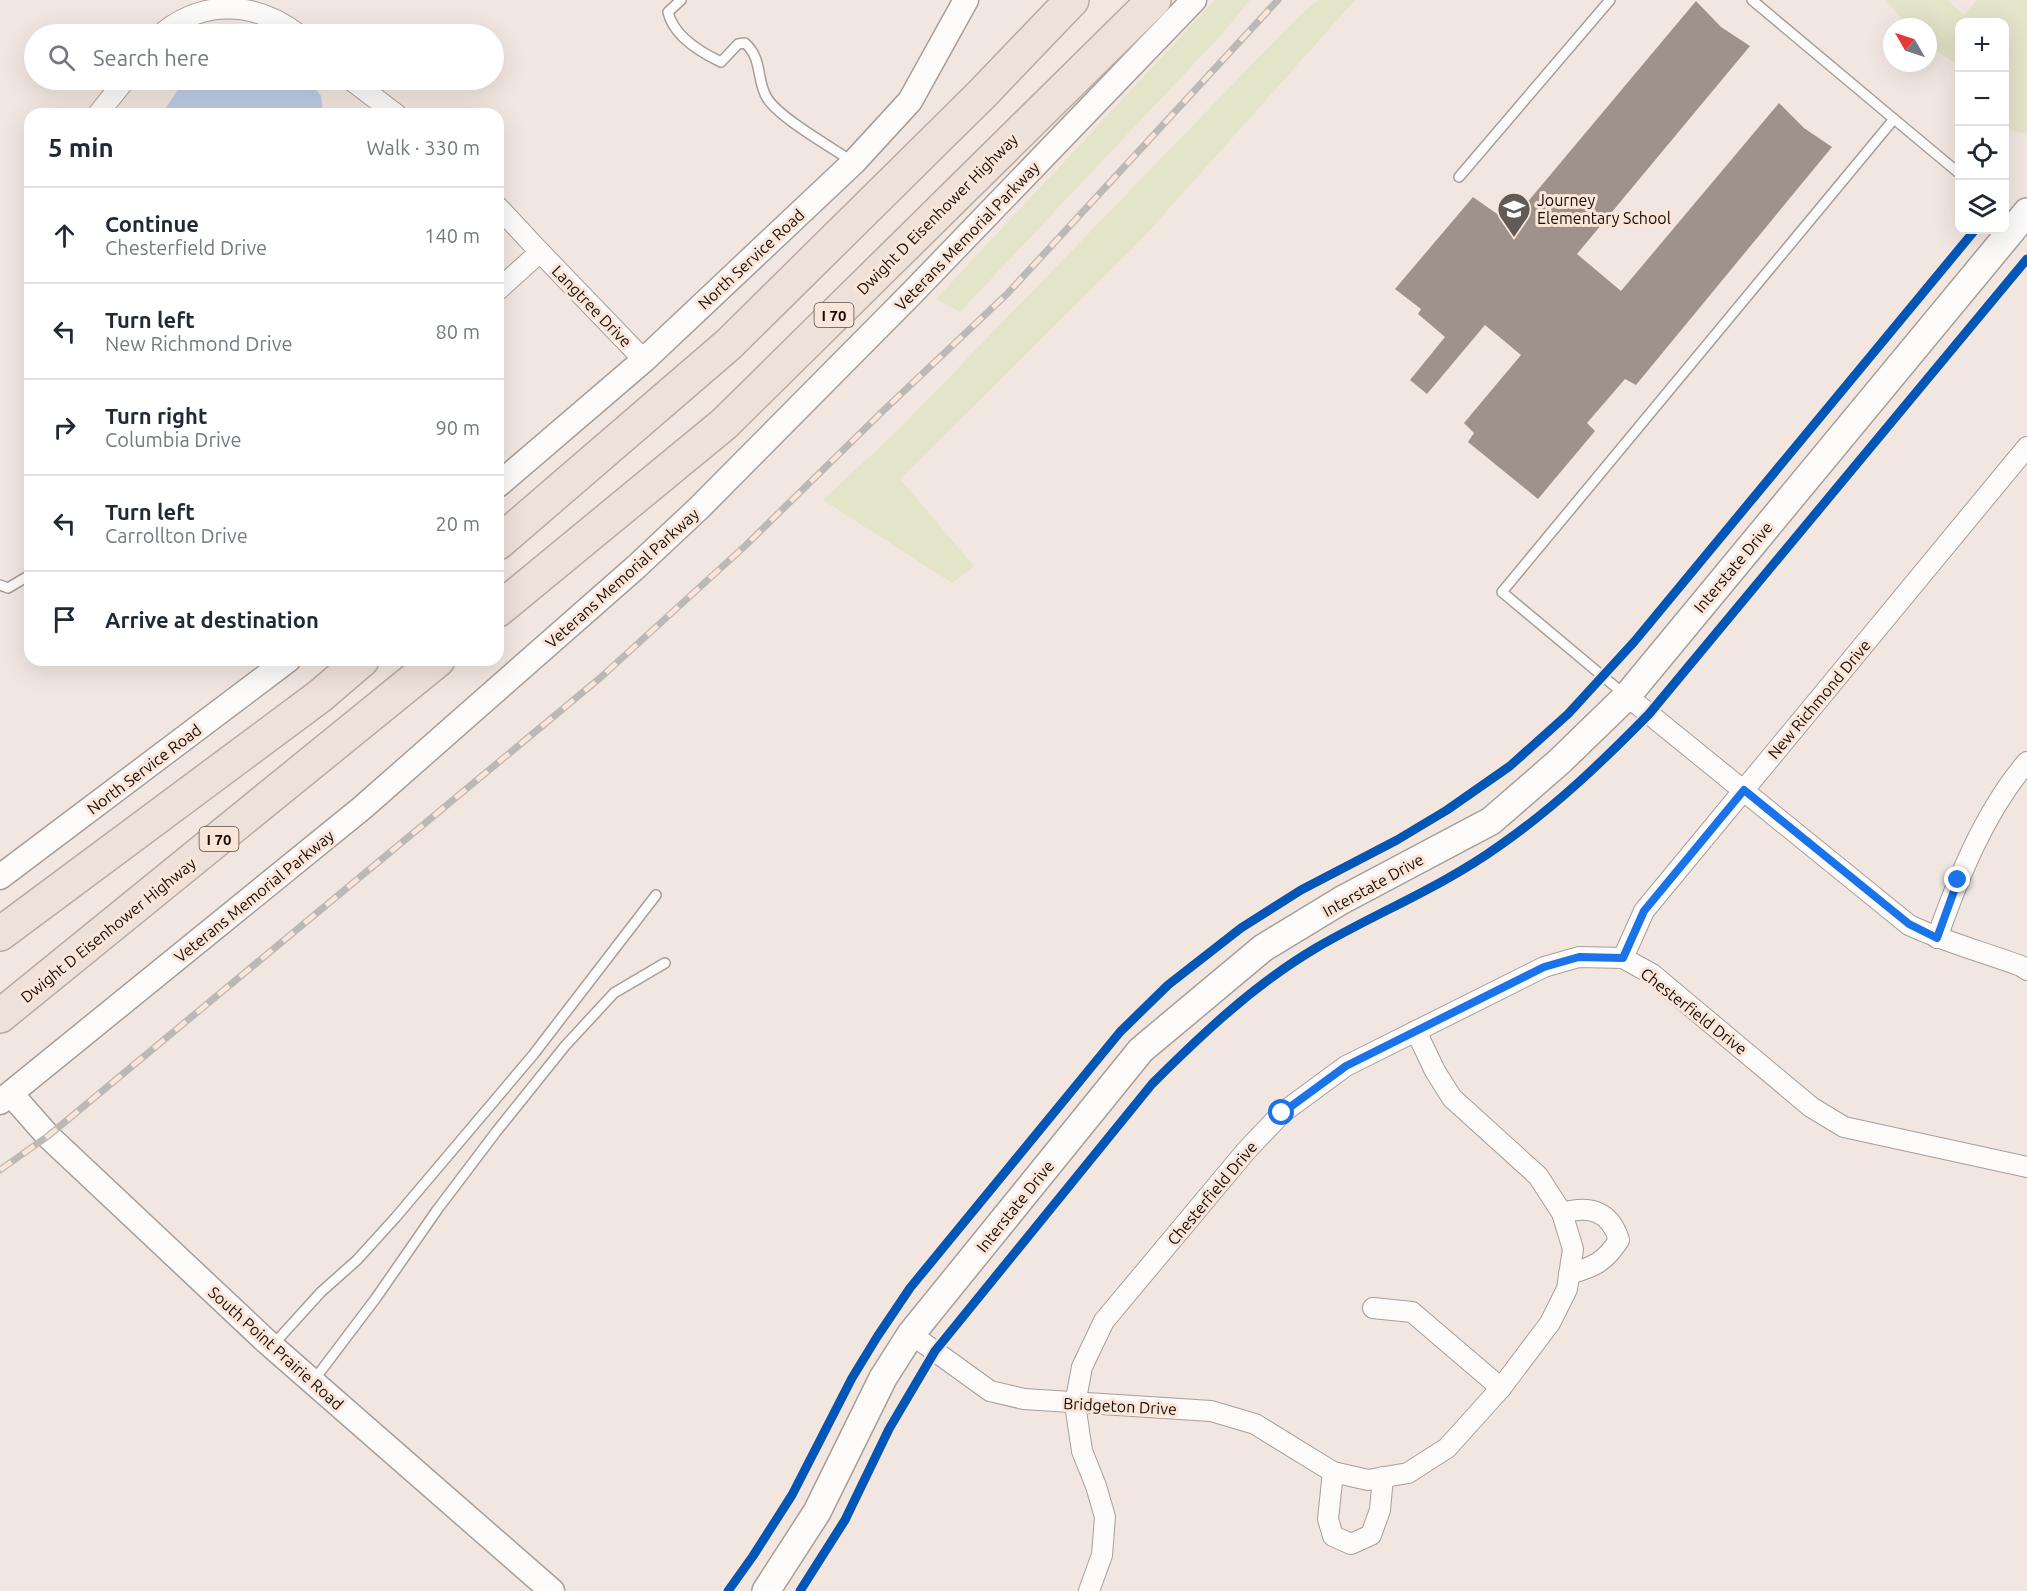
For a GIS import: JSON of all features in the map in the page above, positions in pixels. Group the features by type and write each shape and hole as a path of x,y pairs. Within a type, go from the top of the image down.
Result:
{"highway":[{"path":"504,538 729,344 982,94 1072,0"},
{"name":"Dwight D Eisenhower Highway","path":"504,605 724,424 1154,0"},
{"path":"0,934 311,703 355,666"},
{"name":"Dwight D Eisenhower Highway","path":"0,1016 431,666"}],"main road":[{"name":"Interstate Drive","path":"766,1591 817,1512 883,1378 911,1334 1141,1050 1263,948 1342,900 1491,821 1560,761 1627,696 2019,217"}],"street":[{"path":"171,24 193,3 213,0 250,4 284,24"},
{"name":"North Service Road","path":"504,479 644,360 854,162 910,101 966,0"},
{"name":"Veterans Memorial Parkway","path":"5,1098 362,808 636,567 699,508 887,318 1194,0"},
{"path":"103,108 117,90"},
{"path":"364,90 388,108"},
{"name":"Langtree Drive","path":"504,213 644,360"},
{"name":"Langtree Drive","path":"504,285 540,252"},
{"name":"New Richmond Drive","path":"1623,958 1644,911 2027,447"},
{"name":"North Service Road","path":"0,877 280,666"},
{"path":"1627,696 1909,924 1937,938 1968,947 2027,970"},
{"path":"1937,938 1958,880 1984,826 2027,762"},
{"name":"Chesterfield Drive","path":"1089,1591 1102,1555 1105,1517 1082,1451 1075,1404 1082,1367 1104,1321 1246,1151 1282,1113 1346,1066 1544,967 1579,957 1623,958 1652,974 1811,1107 1844,1127 2027,1167"},
{"name":"Bridgeton Drive","path":"911,1334 990,1391 1024,1399 1075,1404 1211,1411 1255,1424 1333,1472 1368,1480 1408,1473 1447,1448 1501,1388 1550,1323 1567,1289 1573,1248 1562,1212 1538,1176 1452,1098 1435,1071 1416,1031"},
{"name":"South Point Prairie Road","path":"5,1098 272,1346 552,1591"},
{"path":"1562,1212 1579,1210 1603,1214 1614,1227 1619,1240 1610,1255 1591,1268 1569,1274"},
{"path":"1373,1308 1412,1312 1501,1388"},
{"path":"1333,1472 1328,1519 1333,1536 1351,1544 1371,1535 1380,1510 1383,1477"}],"lane":[{"path":"681,0 668,12 670,25 703,53 721,62 738,44 745,43 752,50 766,98 780,113 854,162"},
{"path":"1459,177 1610,0"},
{"path":"1752,0 1955,171"},
{"path":"1627,696 1502,592 1894,119"},
{"path":"0,585 8,588 24,579"},
{"path":"272,1346 321,1292 357,1260 396,1217 533,1055 656,895"},
{"path":"313,1382 376,1299 436,1210 565,1046 614,993 666,963"}],"green space":[{"path":"1215,0 1250,0 1223,33 960,312 936,299"},
{"path":"1318,0 1355,0 1142,239 900,479 974,566 952,583 823,500 899,429 1298,17"},
{"path":"1886,0 1947,0 1964,15 1977,0 2027,0 2027,134 2009,130 2009,18 1955,18 1955,63 1937,52 1937,18 1901,18"}],"water":[{"path":"178,90 316,90 321,96 322,108 166,108"}],"building":[{"name":"Journey Elementary School","path":"1696,1 1721,27 1750,46 1577,254 1621,291 1779,103 1804,128 1832,147 1636,385 1625,379 1587,423 1595,431 1538,499 1468,442 1474,433 1464,423 1521,355 1485,325 1427,394 1410,380 1445,337 1418,314 1421,309 1395,289 1473,197 1510,223"}],"railway":[{"path":"0,1170 48,1136 600,678 745,546 1007,294 1278,0"}],"cycle path":[{"path":"728,1591 792,1495 852,1378 910,1288 1120,1032 1168,985 1241,928 1301,890 1397,840 1447,810 1510,766 1568,714 1634,642 1972,234"},
{"path":"800,1591 845,1520 889,1429 935,1351 1152,1084 1210,1028 1272,977 1316,948 1477,861 1539,816 1595,767 1649,714 2027,259"}],"place":[{"name":"Journey Elementary School","path":"1514,238"}],"route":[{"path":"1282,1113 1346,1066 1544,967 1579,957 1623,958 1644,911 1744,790 1909,924 1937,938 1958,880"}]}
